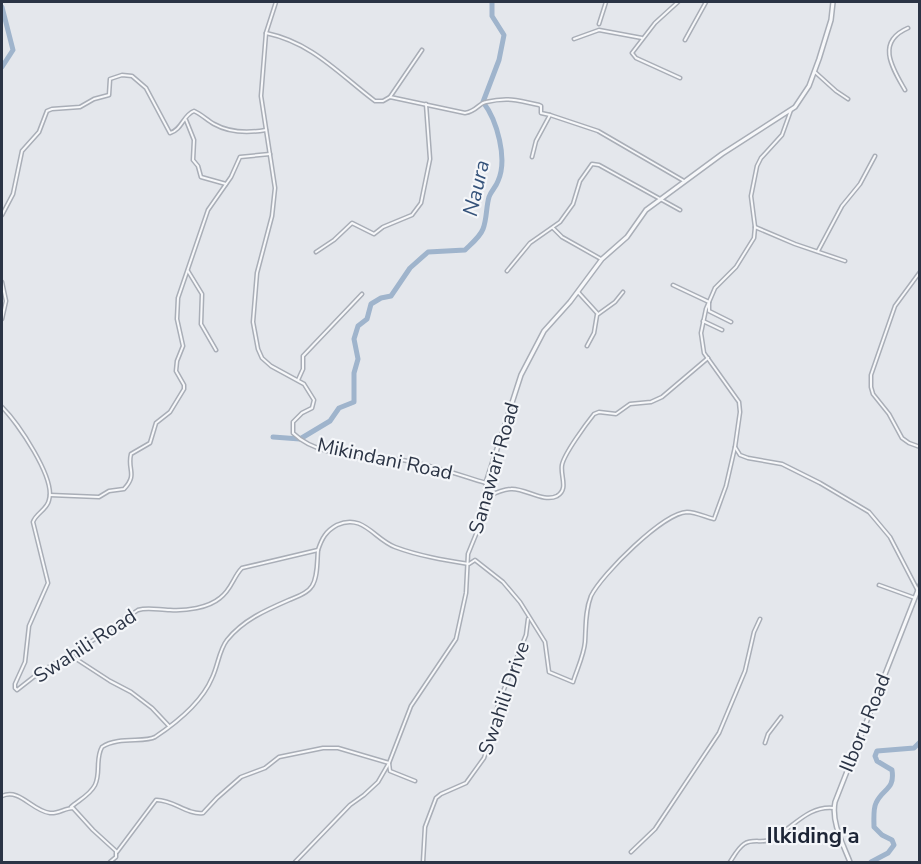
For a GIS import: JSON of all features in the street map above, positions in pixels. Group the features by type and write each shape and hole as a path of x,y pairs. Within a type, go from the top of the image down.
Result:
{"street":[{"path":"276,2 266,33 261,96 273,168 274,195 272,216 257,273 253,322 262,358 271,366 298,380 303,369 305,354 362,294"},
{"path":"600,24 606,2"},
{"path":"678,2 655,22 633,50 633,56 680,78"},
{"path":"685,40 706,2"},
{"name":"Sanawari Road","path":"295,862 350,805 378,782 389,763 411,706 456,639 466,593 468,554 483,517 486,483 521,375 544,331 602,260 627,237 646,210 731,147 791,110 804,95 814,71 829,26 833,2"},
{"path":"905,90 890,63 889,51 896,36 908,28"},
{"path":"574,39 599,30 642,38"},
{"path":"266,33 286,38 315,52 375,101 383,101 390,97 422,50"},
{"path":"814,71 848,99"},
{"path":"2,215 13,194 22,151 39,132 45,114 49,110 80,107 94,99 109,95 110,79 115,76 128,75 146,88 170,133 177,129 188,114 196,112 213,124 228,130 250,132 266,130"},
{"path":"390,97 465,113 474,111 483,102 504,98 539,105 541,112 598,131 684,181"},
{"path":"316,252 334,240 352,223 374,234 383,227 412,216 421,205 430,159 426,104"},
{"path":"2,796 13,794 38,809 50,813 71,807 85,797 95,786 98,755 102,747 118,741 151,739 170,726 204,693 213,678 226,642 238,629 263,612 306,592 312,586 318,550 326,533 335,526 351,521 365,526 388,544 416,554 469,564 475,560 503,582 520,602 545,642 549,672 573,682 585,643 584,625 591,596 615,565 647,533 687,512 714,519 726,486 740,412 739,402 704,353 701,333 715,288 736,267 754,238 751,196 757,166 761,158 782,135 791,110"},
{"path":"532,157 536,141 550,115"},
{"path":"186,118 194,140 193,160 198,166 201,177 226,184"},
{"path":"2,407 32,446 47,480 50,495 99,497 109,491 124,489 133,475 130,454 150,443 156,423 168,414 184,389 176,371 183,346 176,312 178,298 208,210 226,184 241,155 270,154"},
{"path":"818,251 842,206 860,184 875,156"},
{"path":"507,271 531,243 553,228 573,204 580,181 592,164 599,165 680,210"},
{"path":"755,227 845,261"},
{"path":"553,228 562,237 602,260"},
{"path":"188,271 202,294 201,324 216,350"},
{"path":"920,272 895,306 870,383 875,397 890,414 902,438 920,447"},
{"path":"2,282 6,301 2,319"},
{"path":"674,285 709,303"},
{"path":"578,292 598,314"},
{"path":"587,346 593,335 598,314 614,303 623,292"},
{"path":"709,303 709,311 731,322"},
{"path":"704,321 722,330"},
{"path":"485,498 514,489 546,497 557,496 563,488 561,469 564,461 595,413 616,414 630,404 659,399 708,358"},
{"name":"Mikindani Road","path":"298,380 304,384 314,400 312,408 302,413 292,425 293,433 302,441 340,454 395,458 486,483"},
{"path":"735,447 740,455 748,458 782,464 869,512 890,537 918,591"},
{"name":"Swahili Road","path":"50,495 48,504 33,522 48,583 29,626 25,662 15,684 15,690 138,610 175,610 207,606 216,602 229,590 242,568 318,550"},
{"path":"879,585 915,598"},
{"name":"Ilboru Road","path":"850,862 838,830 834,808 840,785 920,585"},
{"name":"Swahili Drive","path":"423,862 425,827 436,798 466,783 484,758 498,704 526,635 528,616"},
{"path":"631,852 655,829 719,732 744,675 754,632 760,619"},
{"path":"70,655 131,692 170,726"},
{"path":"765,743 768,734 781,717"},
{"path":"110,862 114,860 117,852 156,801 164,801 203,813 241,777 260,770 279,757 322,748 338,748 389,763 390,771 415,781"},
{"path":"71,807 117,852"},
{"path":"730,862 745,843 769,840 814,810 824,807 834,808"}],"waterway":[{"name":"Naura","path":"273,437 300,439 330,421 339,408 354,402 354,373 358,359 354,339 358,326 367,319 371,304 381,298 391,296 410,268 428,252 465,250 482,232 489,197 498,181 502,162 497,129 483,102 499,60 504,35 492,16 492,2"},
{"path":"2,7 13,50 2,67"},
{"path":"871,862 888,853 894,845 892,840 882,835 874,827 875,805 892,781 892,770 877,761 875,756 877,751 914,748 920,742"}],"district":[{"name":"Ilkiding'a","path":"813,836"}]}
